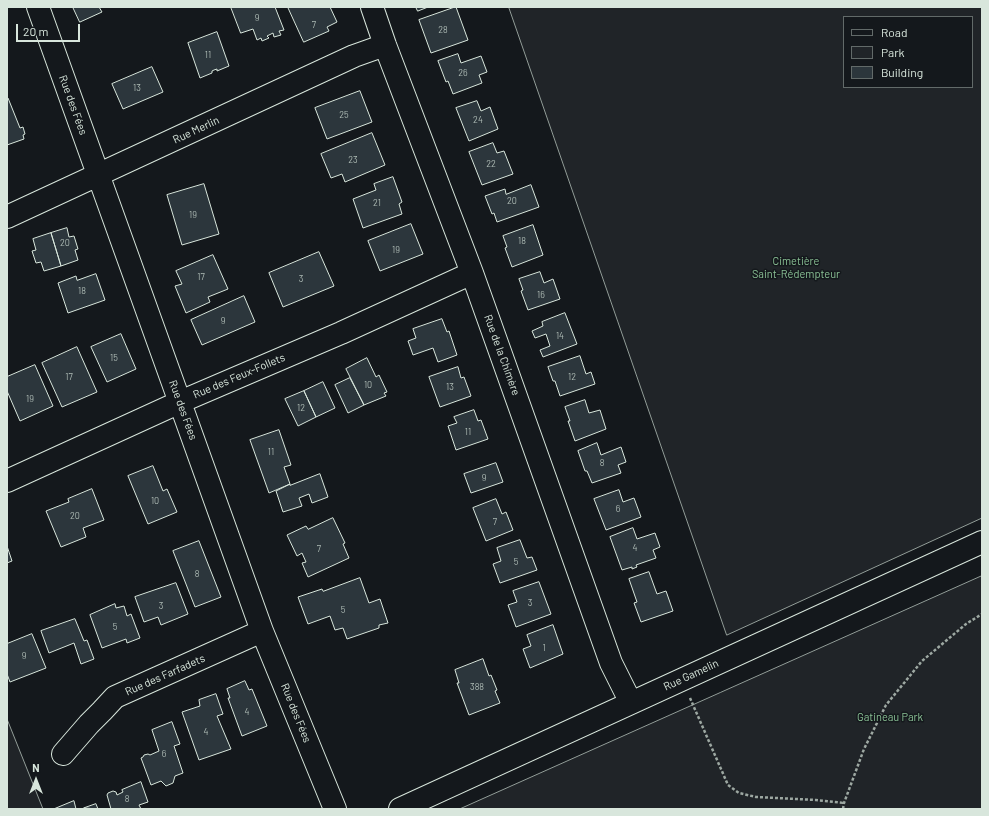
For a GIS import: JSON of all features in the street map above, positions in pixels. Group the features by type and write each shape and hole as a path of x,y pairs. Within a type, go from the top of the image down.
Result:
{"street":[{"name":"Rue des Fées","path":"38,7 262,632 335,809"},
{"name":"Rue de la Chimère","path":"372,7 385,45 472,272 611,663 631,703"},
{"name":"Rue Merlin","path":"7,217 354,56 385,45"},
{"name":"Rue des Feux-Follets","path":"7,482 180,402 341,333 472,272"},
{"name":"Rue Gamelin","path":"400,809 982,542"},
{"name":"Rue des Farfadets","path":"64,754 89,724 116,697 262,632"}],"path":[{"path":"843,809 864,748 886,705 922,662 966,624 982,614"},
{"path":"682,680 728,785 739,794 756,797 816,800 844,804"}],"green space":[{"name":"Cimetière Saint-Rédempteur","path":"509,7 982,7 982,518 727,635"},
{"name":"Gatineau Park","path":"982,576 982,809 460,809"},
{"path":"7,719 43,809 7,809"}],"building":[{"path":"73,7 99,7 102,12 80,22"},
{"path":"231,7 275,7 284,30 279,31 281,35 274,37 273,33 267,36 269,38 262,41 261,38 257,40 253,29 241,33"},
{"path":"288,7 330,7 337,22 327,27 329,31 304,42"},
{"path":"416,7 428,7 418,11"},
{"path":"456,7 468,40 431,53 419,20"},
{"path":"217,32 229,66 217,71 217,69 214,70 212,73 200,78 188,43"},
{"path":"458,54 461,63 481,56 487,72 479,75 482,83 453,94 448,81 446,82 438,61"},
{"path":"152,67 163,92 123,109 112,84"},
{"path":"360,91 372,122 327,139 315,108"},
{"path":"7,98 20,128 23,127 25,134 23,135 24,139 7,145"},
{"path":"477,101 481,111 490,107 498,129 469,141 456,108"},
{"path":"372,133 385,165 345,182 342,174 331,178 321,154"},
{"path":"493,143 497,153 504,151 513,174 482,185 469,152"},
{"path":"393,177 402,202 399,204 402,214 363,228 353,199 376,190 374,184"},
{"path":"204,184 219,234 182,245 167,195"},
{"path":"531,185 539,207 497,222 485,196 505,189 506,194"},
{"path":"411,224 423,254 380,271 368,241"},
{"path":"533,225 543,255 512,267 505,248 507,247 503,236"},
{"path":"67,228 69,237 74,236 78,249 75,250 78,260 61,266 51,233"},
{"path":"51,233 61,266 44,271 41,262 36,263 32,251 36,250 33,239"},
{"path":"319,252 334,286 283,307 269,273"},
{"path":"213,255 228,289 208,297 210,302 186,313 175,286 182,284 176,271"},
{"path":"540,272 544,283 553,279 560,299 528,310 521,291 523,290 519,279"},
{"path":"96,274 105,300 68,313 58,283 76,276 77,280"},
{"path":"244,296 255,322 202,345 191,320"},
{"path":"565,313 577,344 543,357 540,350 550,346 546,334 535,338 532,331 543,326 542,322"},
{"path":"442,319 447,332 449,331 457,355 438,362 433,348 413,355 408,341 416,338 413,329"},
{"path":"121,334 136,369 107,382 91,347"},
{"path":"77,347 97,392 62,407 42,363"},
{"path":"580,356 586,374 591,372 595,384 560,396 548,367"},
{"path":"367,358 376,377 379,375 387,392 384,393 386,396 364,405 346,369"},
{"path":"35,365 53,406 20,421 7,391 7,377"},
{"path":"458,367 461,378 464,377 471,396 440,407 429,377"},
{"path":"350,378 364,405 348,413 335,385"},
{"path":"323,382 335,408 316,417 304,391"},
{"path":"304,391 316,417 298,426 285,399"},
{"path":"585,400 589,413 600,410 606,429 575,441 565,407"},
{"path":"474,410 478,421 481,420 488,439 456,450 448,426 457,423 454,417"},
{"path":"279,430 291,465 284,467 290,484 269,493 250,440"},
{"path":"597,443 601,455 621,447 626,462 618,465 621,473 592,483 587,471 585,471 578,451"},
{"path":"496,463 503,482 471,493 464,474"},
{"path":"153,466 163,491 167,489 177,512 148,524 128,476"},
{"path":"320,474 328,497 312,503 309,494 299,498 302,506 283,512 276,491 290,484"},
{"path":"92,489 104,520 83,528 86,537 61,547 46,511 69,502 68,499"},
{"path":"619,490 623,502 634,498 641,517 606,530 594,499"},
{"path":"496,499 502,514 506,512 513,530 486,541 473,508"},
{"path":"333,518 345,543 343,544 349,558 308,577 302,563 306,562 302,553 297,556 287,535 306,526 308,529"},
{"path":"633,528 637,539 655,533 660,547 653,550 656,558 636,565 637,567 632,569 632,567 622,570 610,537"},
{"path":"520,540 527,558 532,557 537,570 500,583 493,564 501,561 497,548"},
{"path":"199,541 221,597 195,607 173,551"},
{"path":"7,546 12,561 7,563"},
{"path":"649,572 657,594 666,591 673,611 641,622 634,603 637,602 629,579"},
{"path":"360,578 369,603 380,599 388,623 379,625 379,628 347,639 343,628 335,630 330,616 308,624 298,597 322,589 323,591"},
{"path":"539,582 551,614 516,627 508,605 517,602 513,591"},
{"path":"176,583 188,614 161,625 158,617 144,622 135,597"},
{"path":"115,604 116,608 124,606 127,616 131,614 140,638 127,643 126,639 102,648 90,615"},
{"path":"75,619 84,641 87,640 94,659 81,664 74,643 49,653 41,631"},
{"path":"553,625 563,654 530,668 523,649 531,646 527,635"},
{"path":"32,634 46,668 10,682 7,674 7,644"},
{"path":"483,659 489,676 491,675 497,690 495,691 500,703 469,715 457,683 459,683 455,670"},
{"path":"245,681 249,690 252,689 267,726 242,736 228,698 230,698 227,689"},
{"path":"216,694 223,714 217,716 231,749 199,760 182,712 200,706 199,700"},
{"path":"172,722 180,744 174,746 183,773 175,776 173,783 166,786 161,781 151,785 141,758 144,755 150,755 159,751 152,730"},
{"path":"141,782 148,802 139,805 141,809 111,809 107,795 108,793 113,791 116,792 117,795 123,792 122,790"},
{"path":"74,801 76,809 54,809"},
{"path":"96,804 98,809 84,808"}]}
